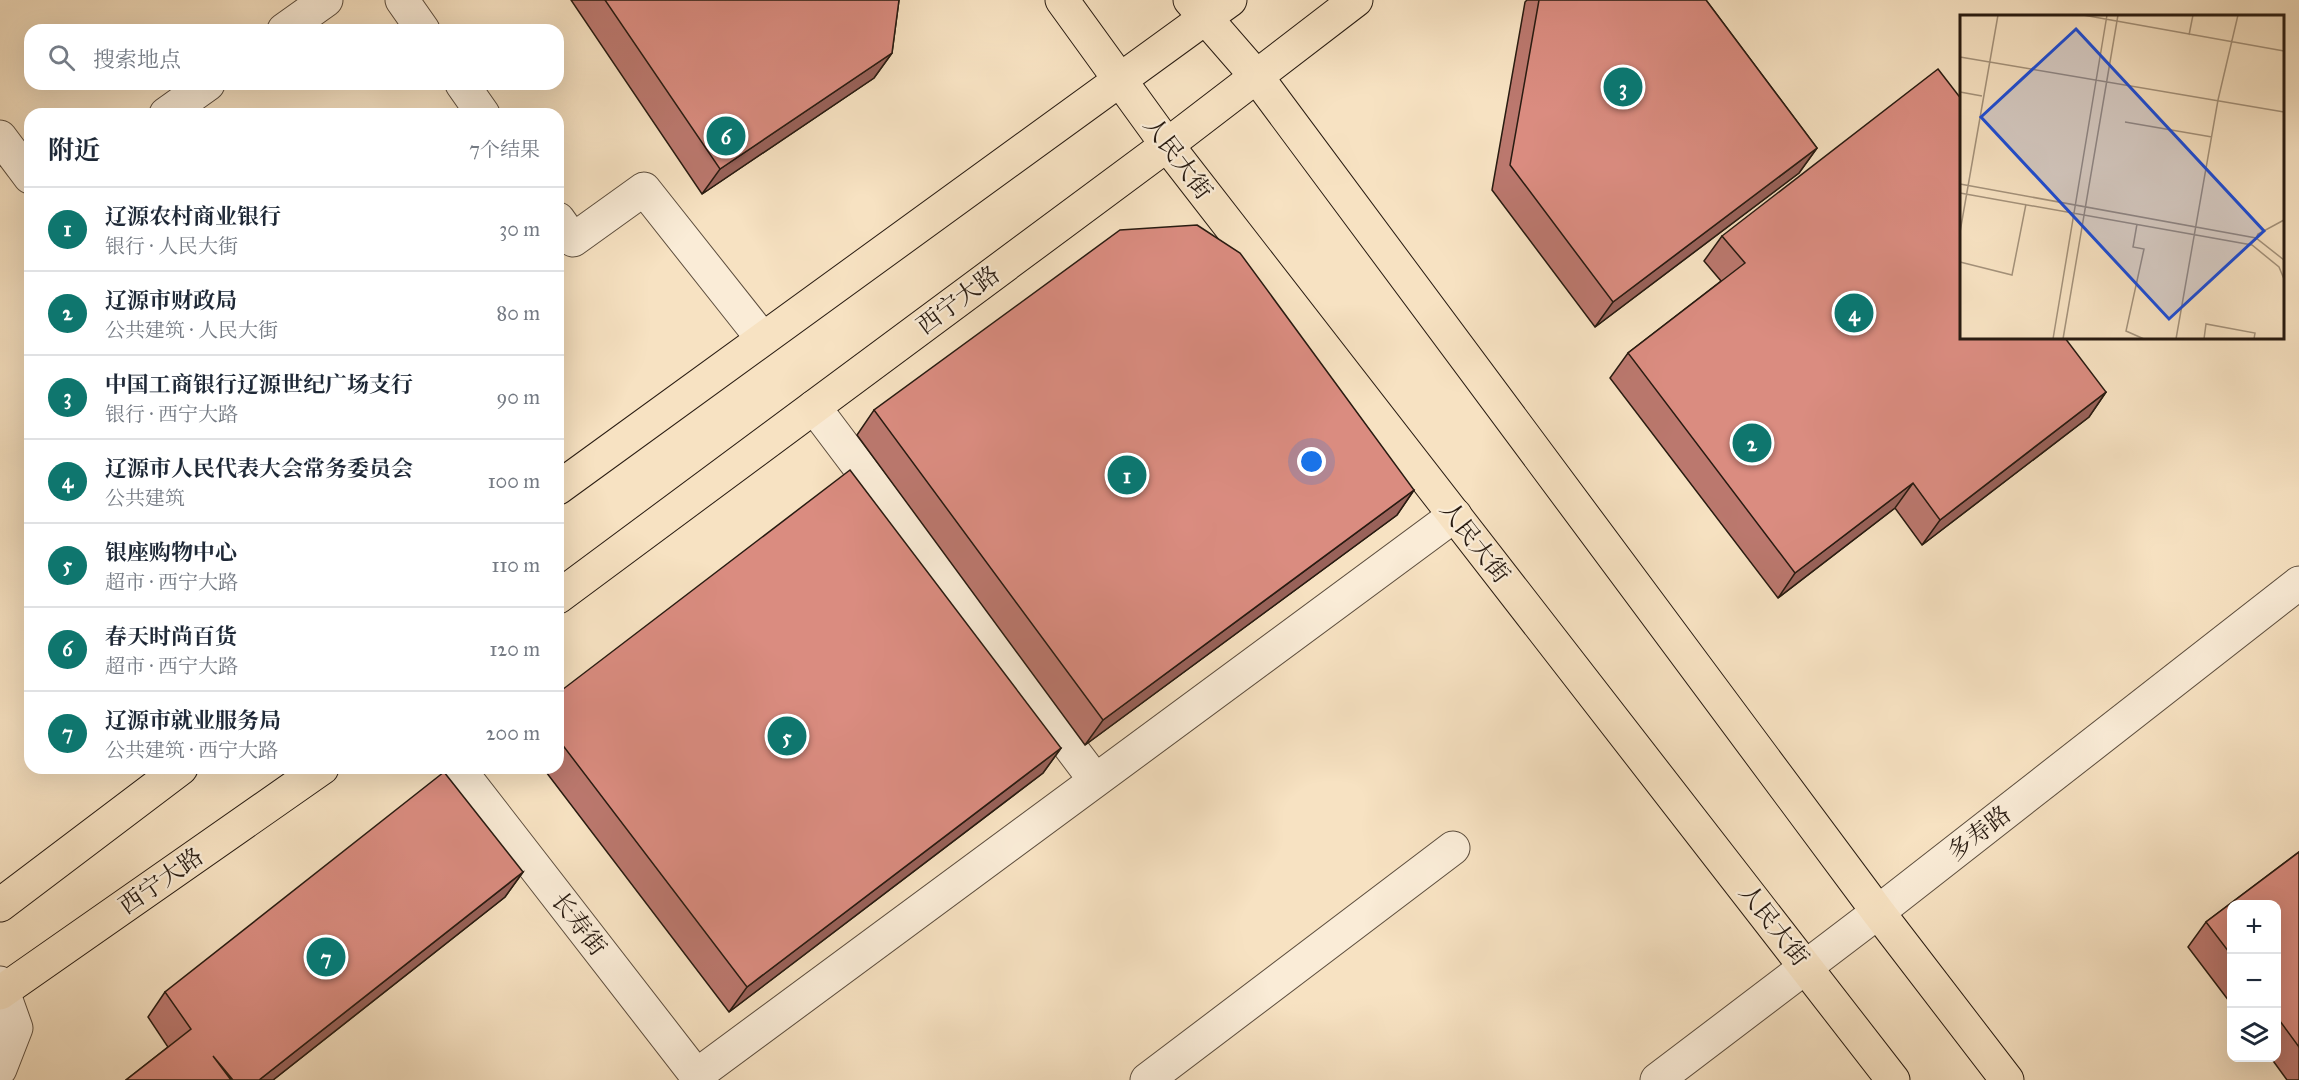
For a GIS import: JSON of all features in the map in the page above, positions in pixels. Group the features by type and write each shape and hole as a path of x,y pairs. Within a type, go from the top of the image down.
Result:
{"main road":[{"name":"人民大街","path":"1062,0 1167,146 1893,1080"},
{"name":"西宁大路","path":"564,593 1167,146 1356,0"},
{"path":"564,484 1119,78 1209,6 1257,77 1878,912 2007,1080"},
{"path":"0,905 173,774"},
{"name":"西宁大路","path":"1,989 313,774"}],"street":[{"path":"292,24 326,0"},
{"path":"402,0 419,24"},
{"path":"174,108 200,90"},
{"path":"466,90 479,108"},
{"path":"0,137 24,169"},
{"path":"564,227 573,240 644,189 762,338"},
{"path":"814,407 1095,780"},
{"path":"699,1078 1095,780 1455,515"},
{"name":"多寿路","path":"1657,1080 1878,912 2299,583"},
{"name":"长寿街","path":"463,774 699,1078"},
{"path":"1147,1080 1453,848"},
{"path":"0,1069 16,1028 1,989"}],"building":[{"path":"605,0 899,0 892,53 720,169"},
{"path":"1539,0 1706,0 1817,148 1613,302 1510,165"},
{"path":"1938,69 1960,97 1960,339 2066,339 2106,392 1940,520 1913,483 1795,573 1628,353 1745,263 1722,236"},
{"path":"1197,225 1240,253 1414,490 1103,720 874,410 1120,230"},
{"path":"850,470 1061,748 747,987 564,747 564,688"},
{"path":"441,774 446,774 523,872 259,1080 233,1080 213,1056 231,1080 126,1080 191,1029 165,992"},
{"path":"2299,852 2299,1047 2281,1022 2281,900 2235,900"},
{"path":"2227,906 2227,949 2206,922"}],"place":[{"name":"中国工商银行辽源世纪广场支行","path":"1623,87"},
{"name":"春天时尚百货","path":"726,136"},
{"name":"辽源市人民代表大会常务委员会","path":"1854,313"},
{"name":"辽源市财政局","path":"1752,443"},
{"name":"辽源农村商业银行","path":"1127,475"},
{"name":"银座购物中心","path":"787,736"},
{"name":"辽源市就业服务局","path":"326,957"}]}
